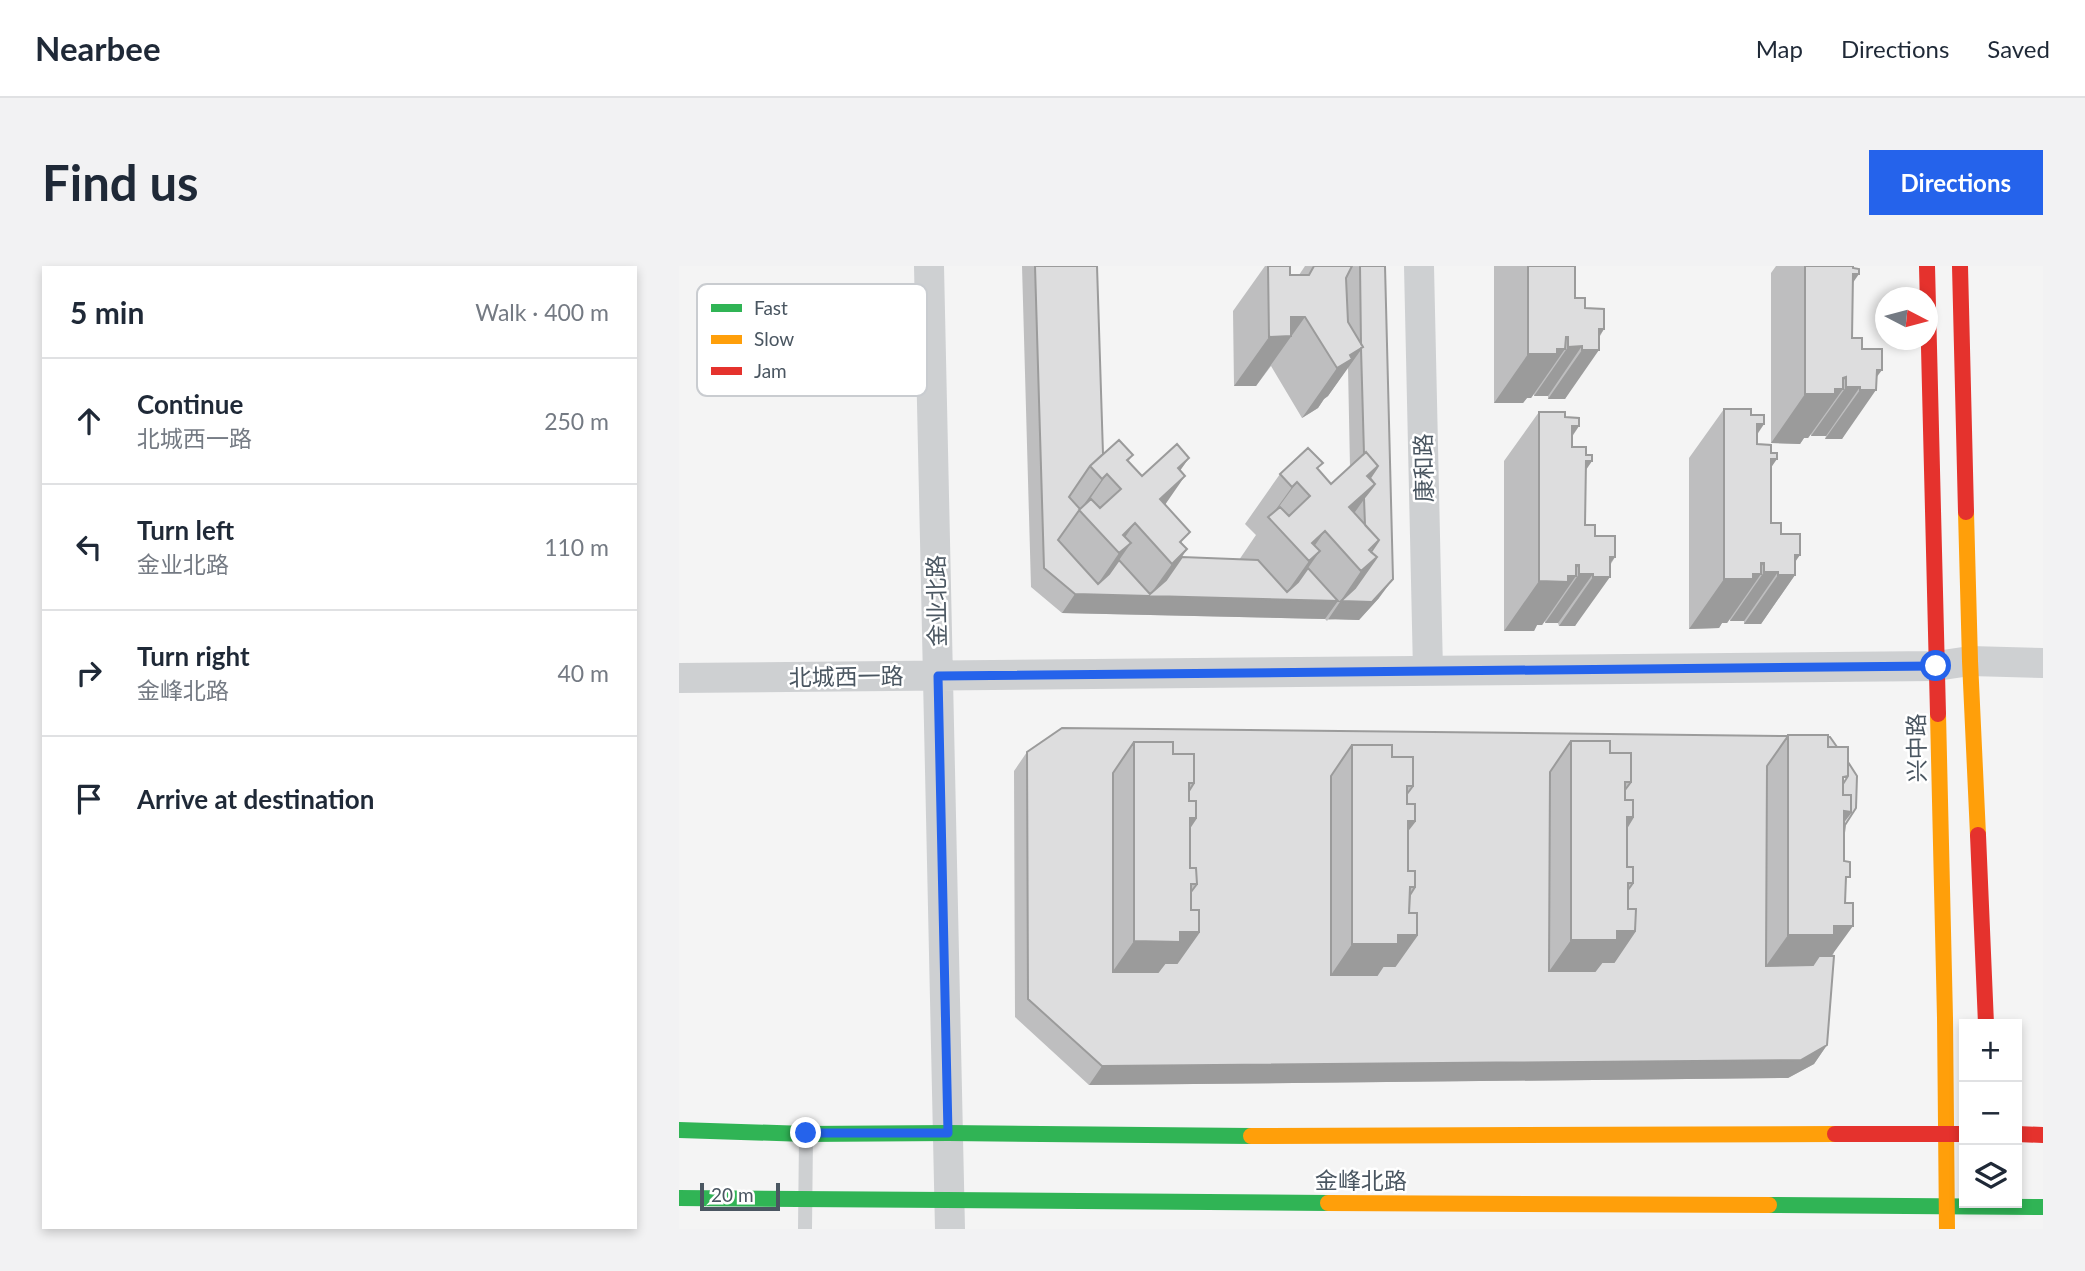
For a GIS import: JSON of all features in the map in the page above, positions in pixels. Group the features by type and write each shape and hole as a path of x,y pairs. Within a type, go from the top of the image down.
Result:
{"main road":[{"name":"兴中路","path":"1927,266 1945,1018 1947,1229"},
{"path":"1960,266 1970,661 1986,1019"},
{"name":"金峰北路","path":"679,1130 1203,1136 1959,1134"},
{"path":"2022,1134 2043,1135"},
{"name":"金峰北路","path":"679,1198 807,1199 950,1215 2043,1207"}],"street":[{"name":"金业北路","path":"929,266 950,1215"},
{"name":"康和路","path":"1419,266 1428,671"},
{"name":"北城西一路","path":"679,678 1936,666 1970,661 2043,663"}],"lane":[{"path":"805,1229 806,1133"}],"building":[{"path":"1035,266 1097,266 1103,454 1090,466 1069,497 1080,509 1058,540 1098,584 1119,560 1150,594 1166,580 1182,557 1258,560 1287,592 1308,568 1338,601 1075,594 1044,568"},
{"path":"1268,266 1290,266 1290,275 1309,275 1314,266 1352,266 1346,278 1348,322 1363,347 1350,355 1352,359 1337,368 1305,317 1291,317 1291,336 1269,337"},
{"path":"1360,266 1385,266 1393,579 1372,602 1341,601 1355,588 1377,557 1371,552 1379,540 1365,525 1364,498 1375,484 1370,478 1378,466 1366,452 1364,454"},
{"path":"1528,266 1575,266 1575,298 1585,298 1585,308 1604,309 1604,329 1599,329 1599,350 1582,350 1582,346 1568,347 1566,337 1565,349 1557,349 1557,354 1528,354"},
{"path":"1805,266 1853,266 1859,269 1859,274 1853,274 1852,338 1862,338 1862,349 1882,350 1882,370 1877,370 1876,390 1846,387 1846,377 1843,378 1843,389 1835,389 1835,394 1805,394"},
{"path":"1724,409 1751,409 1751,415 1764,415 1764,424 1757,424 1757,444 1771,445 1771,453 1777,453 1777,459 1771,459 1771,523 1781,523 1781,534 1800,534 1800,555 1795,555 1795,575 1764,572 1764,563 1761,563 1761,574 1753,574 1753,579 1724,579"},
{"path":"1539,412 1565,412 1565,417 1579,418 1579,426 1572,426 1572,447 1586,447 1586,455 1592,455 1592,461 1586,461 1585,525 1595,525 1595,536 1615,536 1615,557 1610,557 1610,577 1579,574 1579,565 1576,565 1576,576 1568,576 1568,582 1539,581"},
{"path":"1119,440 1133,455 1127,460 1142,476 1177,444 1189,458 1178,468 1185,476 1160,499 1190,532 1180,542 1187,549 1172,564 1135,523 1123,535 1131,543 1119,553 1079,510 1091,499 1100,508 1121,489 1107,474 1102,479 1090,466"},
{"path":"1308,448 1323,463 1317,468 1331,484 1366,452 1378,466 1367,476 1375,484 1349,507 1379,540 1369,550 1377,557 1361,571 1325,531 1312,543 1320,551 1309,561 1268,517 1280,507 1289,516 1310,496 1297,482 1292,487 1280,474"},
{"path":"1062,728 1788,736 1767,766 1766,966 1813,965 1819,956 1834,956 1827,1045 1801,1060 1102,1066 1028,999 1027,752","holes":["1571,741 1610,741 1610,753 1631,753 1631,782 1625,790 1625,800 1633,800 1633,817 1627,827 1627,867 1633,867 1633,883 1628,890 1628,909 1636,909 1635,931 1614,962 1602,962 1595,971 1549,971 1550,772","1134,742 1173,742 1173,754 1194,754 1194,783 1189,791 1189,801 1196,801 1196,818 1190,827 1190,868 1196,868 1197,884 1191,892 1191,910 1199,910 1199,932 1177,963 1165,963 1158,972 1113,972 1113,773","1352,745 1392,745 1392,757 1413,757 1413,786 1407,794 1407,804 1415,804 1415,821 1408,830 1408,871 1415,871 1415,887 1410,895 1409,913 1417,913 1417,935 1395,966 1383,966 1377,975 1331,975 1331,776"]},
{"path":"1788,735 1828,735 1828,747 1848,747 1848,776 1843,777 1843,795 1851,795 1851,812 1844,811 1844,861 1850,862 1850,877 1846,877 1845,903 1853,903 1853,926 1834,926 1834,935 1788,935"},
{"path":"1830,737 1837,747 1828,747"},
{"path":"1571,741 1610,741 1610,753 1631,753 1631,782 1625,782 1625,800 1633,800 1633,817 1627,817 1627,867 1633,867 1633,883 1628,883 1628,909 1636,909 1635,931 1617,931 1617,940 1571,940"},
{"path":"1134,742 1173,742 1173,754 1194,754 1194,783 1189,783 1189,801 1196,801 1196,818 1190,818 1190,868 1196,868 1197,884 1191,884 1191,910 1199,910 1199,932 1180,932 1180,942 1134,941"},
{"path":"1352,745 1392,745 1392,757 1413,757 1413,786 1407,786 1407,804 1415,804 1415,821 1408,821 1408,871 1415,871 1415,887 1410,887 1409,913 1417,913 1417,935 1398,935 1398,944 1352,944"},
{"path":"1848,762 1857,776 1856,808 1845,825 1844,833 1844,821 1851,812 1851,795 1843,795"}],"traffic: fast":[{"path":"679,1130 806,1134 1251,1136"},
{"path":"679,1198 1328,1203"},
{"path":"1769,1205 2043,1207"}],"traffic: slow":[{"path":"1966,512 1978,835"},
{"path":"1938,714 1947,1229"},
{"path":"1251,1136 1835,1134"},
{"path":"1328,1203 1769,1205"}],"traffic: jam":[{"path":"1927,266 1938,714"},
{"path":"1960,266 1966,512"},
{"path":"1978,835 1986,1019"},
{"path":"1835,1134 1959,1134"},
{"path":"2022,1134 2043,1135"}],"route":[{"path":"806,1133 948,1133 938,676 1936,666"}]}
